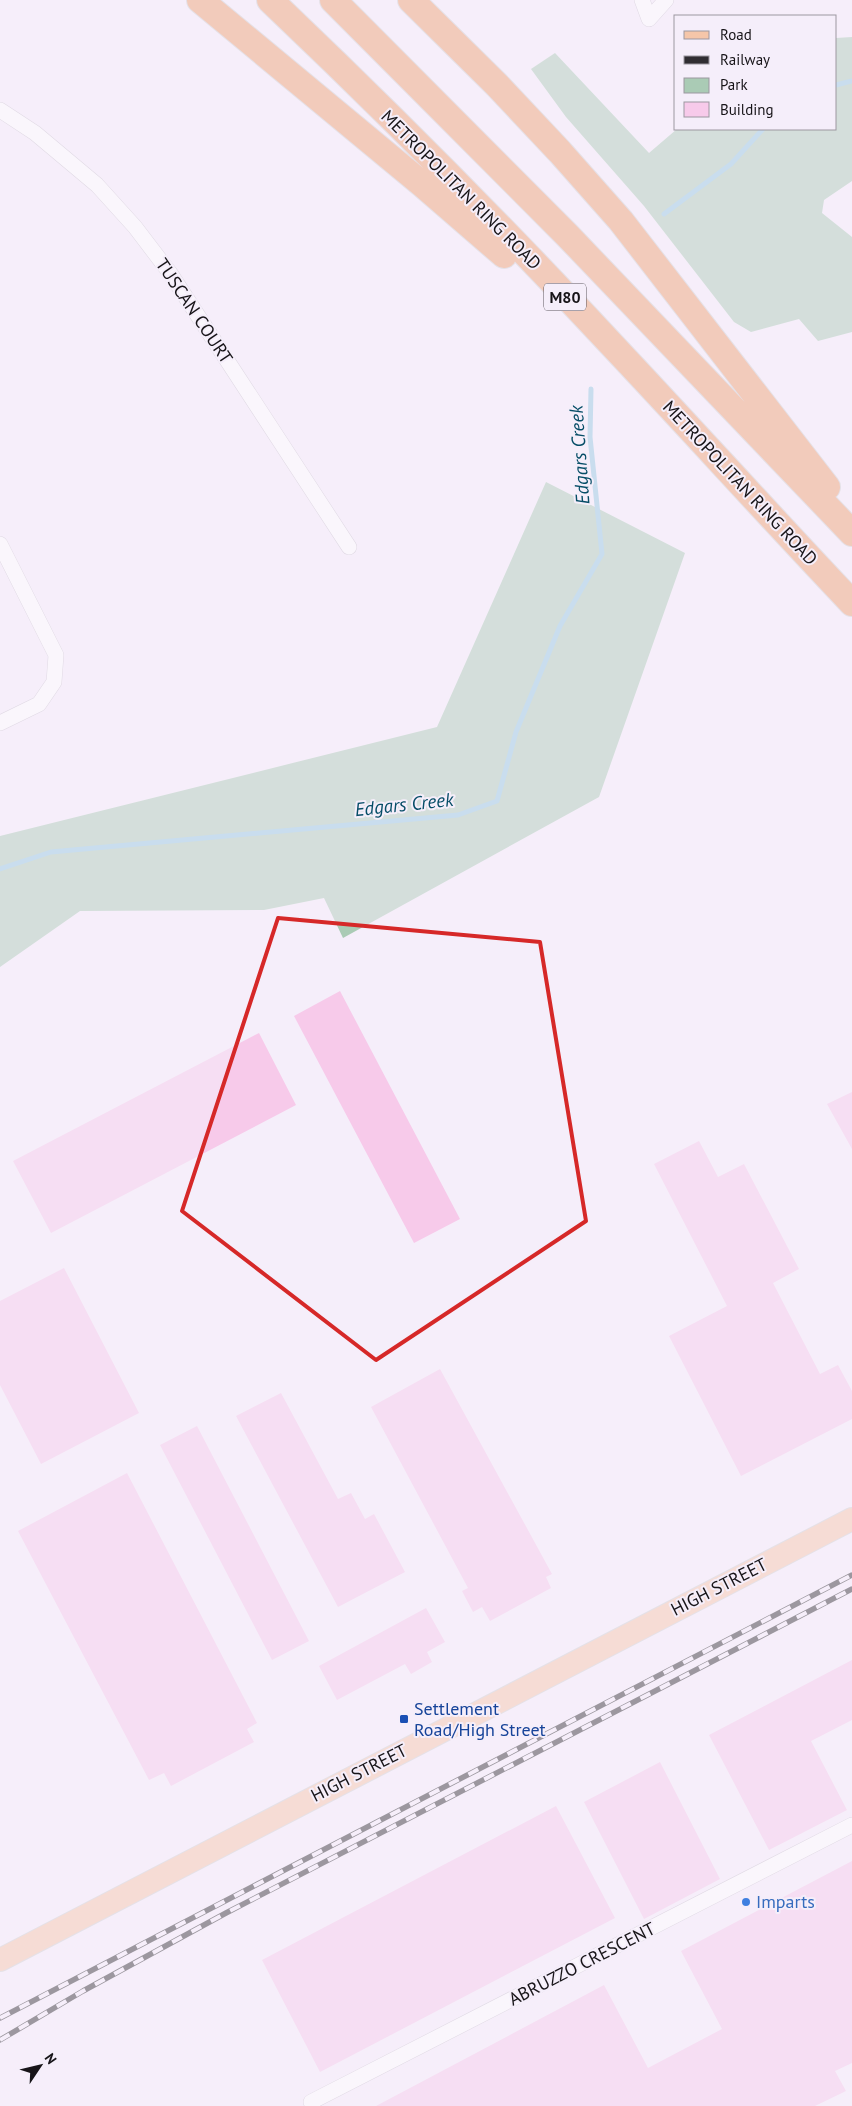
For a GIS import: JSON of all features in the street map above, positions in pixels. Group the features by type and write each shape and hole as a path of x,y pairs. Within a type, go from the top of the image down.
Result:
{"highway":[{"path":"200,0 422,184 628,362"},
{"name":"METROPOLITAN RING ROAD","path":"270,0 496,224 628,362 734,479 852,603"},
{"name":"M80","path":"332,0 560,228 852,533"},
{"path":"412,0 510,99 621,221 852,520"}],"main road":[{"name":"HIGH STREET","path":"0,1960 852,1519"}],"street":[{"path":"642,0 649,19 666,0"},
{"name":"TUSCAN COURT","path":"0,110 35,133 97,184 136,227 170,273 350,547"},
{"path":"0,544 56,655 54,682 39,704 0,723"},
{"name":"ABRUZZO CRESCENT","path":"311,2102 852,1825"}],"highlighted area":[{"path":"278,918 540,942 586,1221 376,1360 182,1211"}],"green space":[{"path":"852,37 852,181 824,200 822,213 852,237 852,332 818,341 799,319 751,332 734,322 644,206 566,117 531,69 555,53 649,153 676,130 837,130 837,38"},
{"path":"546,482 685,553 599,797 343,938 324,898 264,910 80,911 0,967 0,836 437,727"}],"building":[{"path":"340,991 460,1219 414,1243 294,1016"},
{"path":"259,1033 296,1105 51,1233 13,1161"},
{"path":"852,1092 852,1149 827,1104"},
{"path":"699,1141 718,1177 744,1164 799,1269 773,1283 820,1374 838,1365 852,1391 852,1419 741,1476 669,1336 727,1306 654,1164"},
{"path":"64,1268 139,1413 41,1464 0,1385 0,1301"},
{"path":"440,1369 552,1574 546,1577 551,1588 490,1621 482,1607 473,1612 462,1591 468,1588 371,1407"},
{"path":"281,1393 338,1499 351,1493 365,1519 374,1514 405,1572 338,1607 236,1416"},
{"path":"197,1426 309,1641 272,1660 160,1445"},
{"path":"127,1473 257,1723 247,1729 254,1742 171,1786 164,1773 149,1780 18,1531"},
{"path":"426,1608 445,1642 427,1652 432,1662 411,1674 405,1664 337,1700 319,1666"},
{"path":"852,1660 852,1720 811,1741 847,1810 769,1850 709,1735"},
{"path":"660,1762 720,1879 644,1919 584,1802"},
{"path":"556,1806 615,1918 320,2072 262,1960"},
{"path":"852,1861 852,2063 835,2071 846,2091 815,2106 376,2106 604,1985 648,2068 722,2029 681,1951"}],"waterway":[{"name":"Edgars Creek","path":"837,85 852,81"},
{"name":"Edgars Creek","path":"664,214 731,164 762,130"},
{"name":"Edgars Creek","path":"0,869 51,852 458,815 497,801 516,732 560,626 602,554 590,437 591,389"}],"railway":[{"path":"0,2018 852,1575"},
{"path":"0,2040 83,1991 226,1913 852,1589"}],"place":[{"name":"Settlement Road/High Street","path":"404,1719"},
{"name":"Imparts","path":"746,1902"}]}
